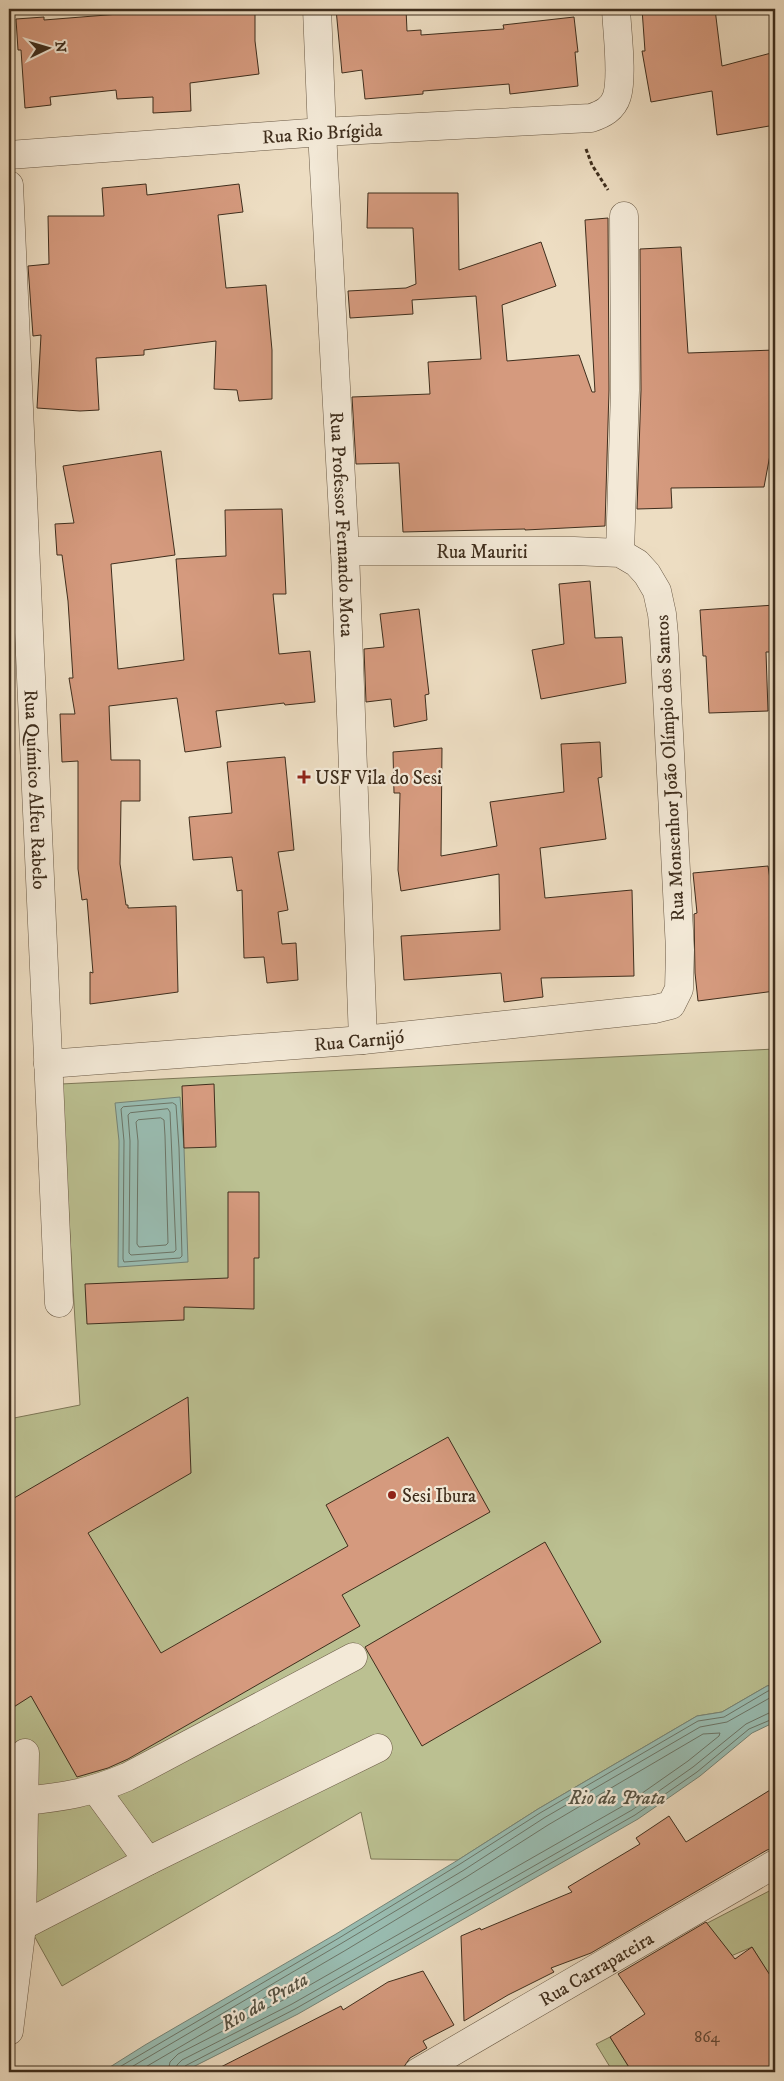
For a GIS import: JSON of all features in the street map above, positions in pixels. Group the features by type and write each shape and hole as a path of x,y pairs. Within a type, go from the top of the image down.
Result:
{"street":[{"name":"Rua Professor Fernando Mota","path":"317,9 345,551 363,1040"},
{"name":"Rua Rio Brígida","path":"9,155 322,132 591,118 604,114 614,103 618,87 616,9"},
{"name":"Rua Químico Alfeu Rabelo","path":"9,186 59,1303"},
{"path":"620,553 625,390 624,216"},
{"name":"Rua Mauriti","path":"345,551 574,551 620,553"},
{"name":"Rua Monsenhor João Olímpio dos Santos","path":"620,553 637,563 648,574 657,591 662,614 680,950 679,989 671,1005"},
{"name":"Rua Carnijó","path":"48,1064 363,1040 655,1009 671,1005"},
{"path":"24,1801 54,1798 96,1790 127,1777 353,1657"},
{"path":"22,1926 148,1861 378,1748"},
{"path":"9,2031 22,1926 24,1753"},
{"path":"96,1790 148,1861"},
{"name":"Rua Carrapateira","path":"418,2072 775,1864"}],"path":[{"path":"575,120 592,165 624,216"}],"green space":[{"name":"Sesi Ibura","path":"775,1049 775,1684 767,1686 722,1712 697,1716 538,1809 458,1860 371,1859 361,1812 62,1986 32,1932 9,1949 9,1894 13,1894 9,1860 9,1419 80,1405 61,1084"},
{"path":"775,1888 775,1984 752,1947 703,1968 688,1933"},
{"path":"610,2037 632,2072 613,2072 596,2044"}],"water":[{"path":"180,1097 184,1148 188,1262 118,1267 119,1141 115,1103"},
{"name":"Rio da Prata","path":"775,1684 775,1722 752,1733 700,1776 638,1819 298,2014 183,2072 102,2072 336,1934 538,1809 697,1716 722,1712 767,1686"}],"building":[{"path":"144,9 255,9 255,41 259,74 190,83 191,111 153,113 153,97 117,99 116,90 50,97 51,105 25,108 21,50 18,50 16,19 44,17 44,20 144,12"},
{"path":"336,9 406,9 407,31 421,30 421,35 504,29 503,25 574,17 578,52 575,52 578,86 510,94 509,84 423,91 423,94 365,99 362,70 342,73"},
{"path":"642,9 715,9 722,66 775,52 775,125 717,135 712,91 651,102 642,51 645,51"},
{"path":"146,184 147,195 239,184 243,212 218,215 226,288 266,285 272,350 272,399 239,401 237,390 214,389 216,341 144,350 144,355 96,358 99,410 80,411 37,408 41,335 33,336 28,266 49,264 48,216 104,216 102,188"},
{"path":"368,193 458,193 459,270 541,242 556,286 502,305 507,361 579,355 592,392 595,392 585,220 608,218 609,390 605,526 525,530 403,532 399,463 356,464 352,397 430,394 428,362 481,359 476,296 412,300 413,314 350,318 348,291 406,288 416,284 413,228 367,228"},
{"path":"681,247 688,353 775,350 775,428 764,487 671,488 672,508 637,509 641,390 640,249"},
{"path":"161,451 175,555 111,564 118,669 184,660 176,559 226,556 225,510 282,509 286,594 273,594 279,654 310,651 315,702 285,705 284,703 216,711 221,747 185,752 177,698 109,706 111,760 140,760 140,801 121,801 120,864 126,905 128,905 128,908 176,906 178,992 90,1004 90,972 93,973 87,899 82,900 78,869 78,761 62,762 60,714 75,714 69,678 73,678 68,601 62,555 57,555 55,524 74,523 63,466"},
{"path":"590,581 595,638 622,637 626,683 541,699 532,650 564,644 559,584"},
{"path":"775,605 775,652 766,652 768,711 709,713 706,656 703,656 700,610"},
{"path":"419,609 429,694 425,695 427,720 394,727 391,699 366,702 364,649 384,647 380,614"},
{"path":"600,742 602,777 598,778 606,839 540,848 545,898 632,890 634,976 541,978 543,997 504,1002 501,973 404,980 401,936 500,930 499,874 401,891 398,870 400,793 394,793 393,752 442,748 441,856 497,846 490,802 564,792 561,744"},
{"path":"285,757 294,850 278,852 288,910 278,912 282,944 296,943 298,980 267,983 264,957 244,958 242,890 237,891 232,857 193,860 189,817 232,813 227,762"},
{"path":"768,866 775,912 775,991 698,1001 695,973 694,914 697,913 693,873"},
{"path":"214,1084 216,1147 184,1148 182,1086"},
{"path":"228,1192 259,1192 259,1258 254,1258 254,1309 184,1307 184,1320 87,1324 85,1284 228,1278"},
{"path":"188,1397 191,1473 88,1533 161,1653 348,1546 326,1505 448,1437 490,1512 342,1595 360,1626 128,1759 108,1768 77,1777 31,1696 9,1710 9,1501"},
{"path":"545,1542 601,1642 422,1746 365,1647"},
{"path":"775,1787 775,1848 767,1850 591,1953 551,1968 554,1972 508,1995 464,2021 461,1936 480,1928 481,1930 572,1892 568,1887 640,1844 636,1838 669,1816 686,1842"},
{"path":"706,1922 735,1959 752,1947 775,1983 775,2072 632,2072 610,2037 645,2014 618,1974"},
{"path":"423,1971 454,2025 423,2041 427,2048 410,2058 403,2068 396,2072 211,2072 341,2006 343,2010 388,1982"}],"place":[{"name":"USF Vila do Sesi","path":"304,777"},
{"name":"Sesi Ibura","path":"392,1495"}]}
